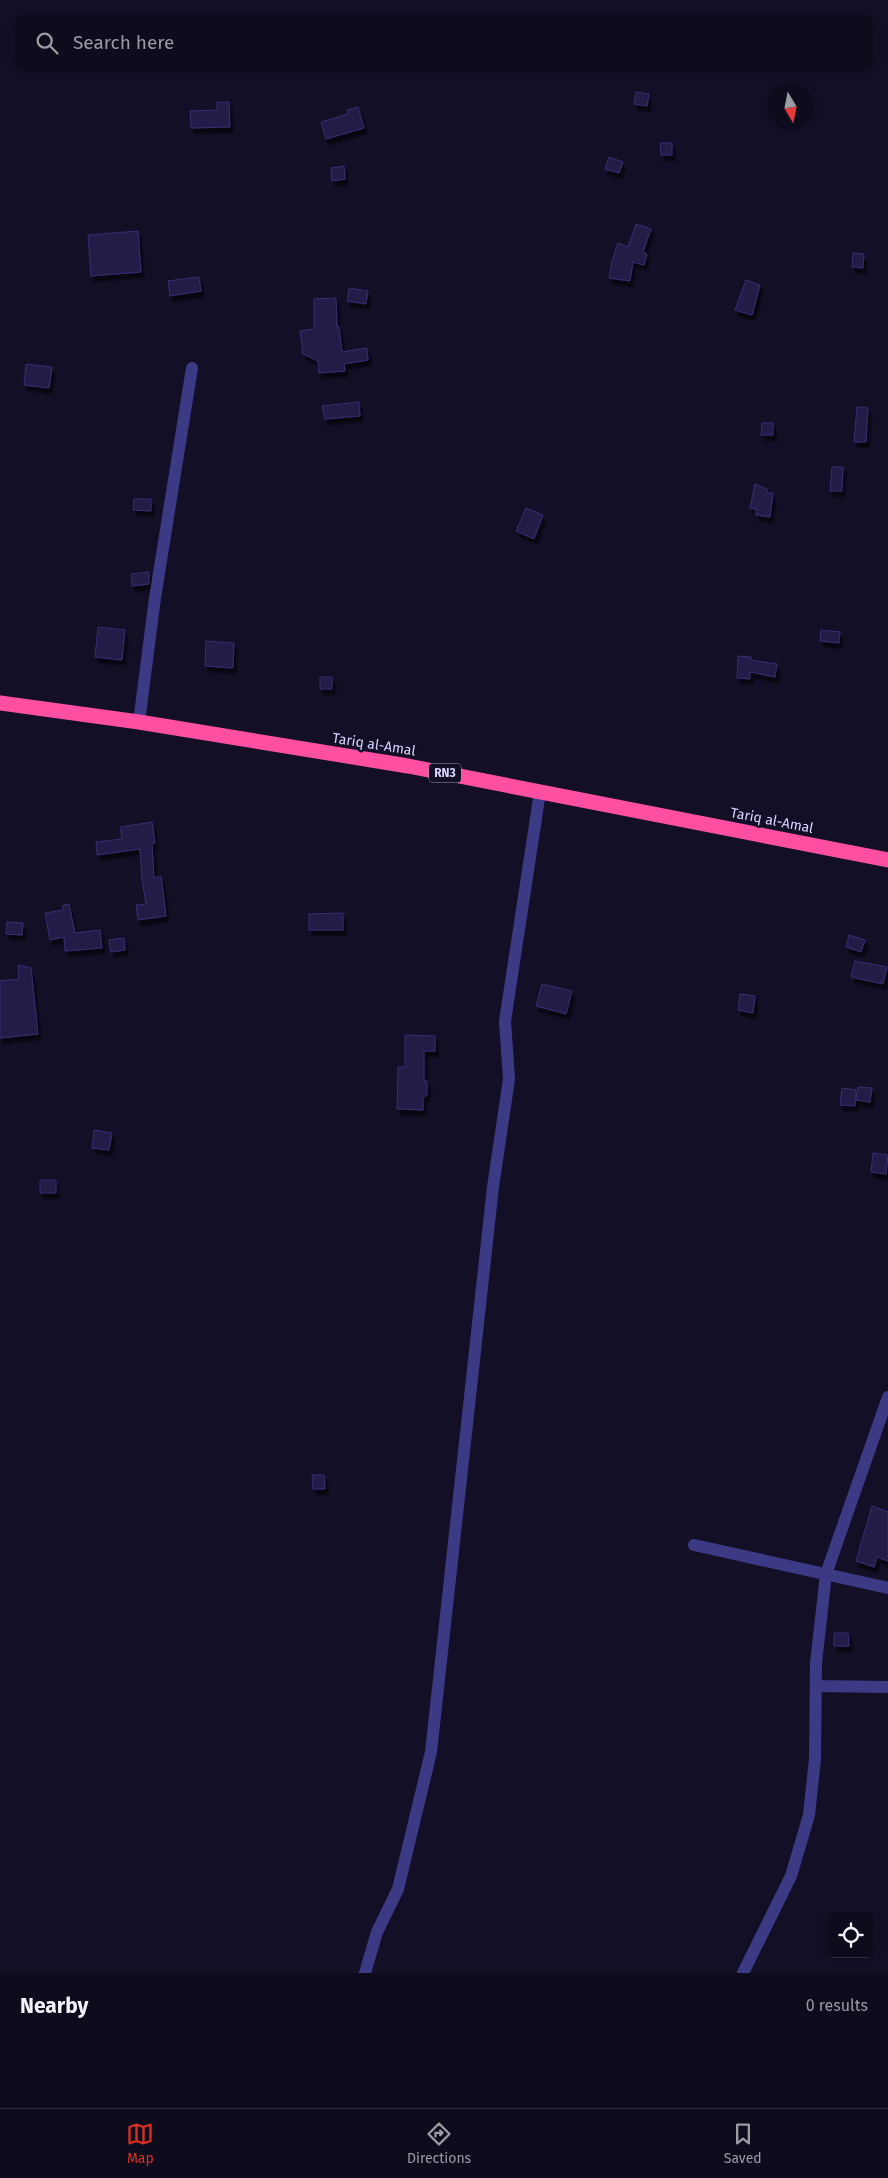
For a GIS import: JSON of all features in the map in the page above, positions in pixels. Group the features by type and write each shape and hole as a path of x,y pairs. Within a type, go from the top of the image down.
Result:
{"highway":[{"name":"Tariq al-Amal","path":"0,703 140,722 408,766 888,860"}],"street":[{"path":"140,722 155,598 192,368"},
{"path":"365,1973 377,1932 398,1889 431,1752 493,1187 509,1079 505,1021 540,792"},
{"path":"743,1973 791,1876 809,1815 814,1759 816,1663 826,1574 888,1397"},
{"path":"694,1545 888,1588"},
{"path":"816,1686 888,1687"}],"building":[{"path":"636,92 649,94 647,106 634,104"},
{"path":"217,102 229,102 230,127 191,128 190,111 217,110"},
{"path":"358,107 364,128 326,139 321,122 348,114 347,110"},
{"path":"660,143 672,143 672,155 661,155"},
{"path":"609,157 623,162 619,173 605,169"},
{"path":"344,166 345,179 332,181 331,168"},
{"path":"636,224 651,229 643,252 647,254 644,265 633,262 630,281 609,278 618,243 628,247"},
{"path":"138,231 141,272 91,276 88,235"},
{"path":"853,253 864,254 863,268 852,267"},
{"path":"199,277 201,291 170,296 168,281"},
{"path":"746,280 760,285 752,315 735,310"},
{"path":"349,288 368,291 366,304 347,301"},
{"path":"336,298 337,327 339,327 342,352 367,348 368,360 344,364 345,371 319,373 318,361 303,354 300,331 314,329 314,299"},
{"path":"26,364 52,367 49,388 24,385"},
{"path":"359,402 360,416 325,419 322,406"},
{"path":"857,407 868,408 866,442 854,442"},
{"path":"762,423 773,423 773,435 761,435"},
{"path":"832,467 843,467 842,491 830,491"},
{"path":"755,484 767,489 767,493 773,493 770,517 756,515 756,509 750,508"},
{"path":"134,499 151,499 151,511 133,510"},
{"path":"526,508 543,515 534,539 516,531"},
{"path":"149,572 149,584 132,586 131,574"},
{"path":"98,627 125,630 122,660 95,657"},
{"path":"821,630 840,632 839,643 820,641"},
{"path":"206,641 234,643 233,668 205,666"},
{"path":"738,656 751,657 751,660 777,664 775,677 750,672 750,679 737,678"},
{"path":"320,677 332,677 332,689 320,689"},
{"path":"152,822 155,843 152,844 154,878 161,876 166,916 138,920 136,905 146,904 140,849 97,855 96,842 122,839 120,827"},
{"path":"69,904 75,933 100,930 102,948 65,951 64,937 50,940 45,913 63,910 63,905"},
{"path":"343,913 343,930 309,930 309,914"},
{"path":"7,922 23,923 22,935 6,934"},
{"path":"849,935 865,940 861,952 846,947"},
{"path":"124,938 125,950 111,952 109,940"},
{"path":"855,961 887,967 883,984 851,977"},
{"path":"18,965 31,968 38,1034 0,1038 0,981 19,979"},
{"path":"542,984 572,991 566,1014 536,1006"},
{"path":"740,994 755,996 753,1013 738,1010"},
{"path":"405,1035 435,1036 435,1051 424,1051 424,1081 427,1081 427,1095 423,1097 423,1110 397,1109 398,1067 405,1067"},
{"path":"858,1087 872,1088 870,1102 856,1100"},
{"path":"842,1088 856,1090 855,1106 840,1105"},
{"path":"94,1130 112,1133 109,1150 92,1148"},
{"path":"873,1153 888,1155 886,1174 871,1172"},
{"path":"40,1180 56,1180 56,1193 40,1193"},
{"path":"312,1475 324,1475 325,1489 313,1489"},
{"path":"872,1506 888,1512 888,1561 877,1557 874,1567 856,1561"},
{"path":"834,1633 848,1633 849,1646 834,1646"}]}
